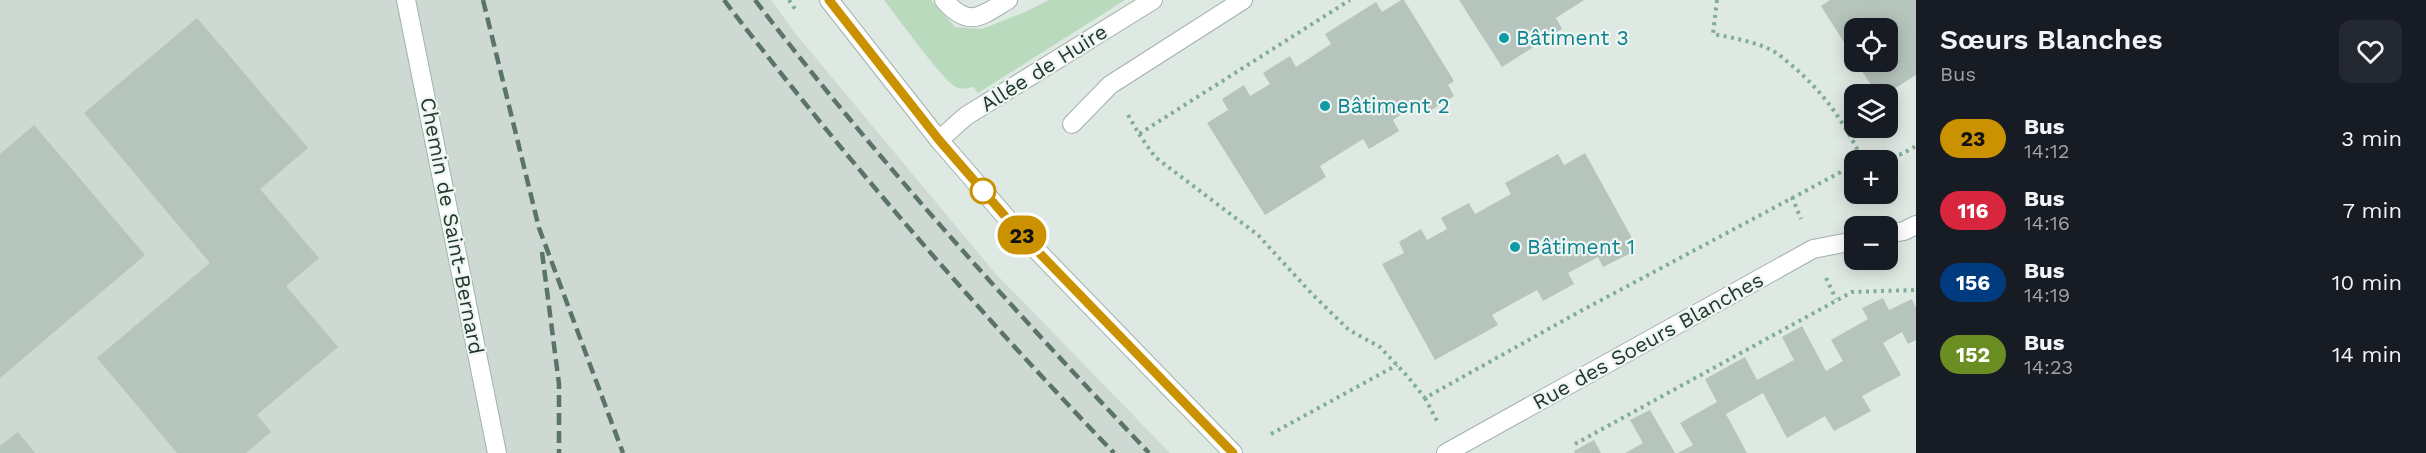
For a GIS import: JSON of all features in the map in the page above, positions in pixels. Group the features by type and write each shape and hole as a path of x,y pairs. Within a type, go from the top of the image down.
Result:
{"street":[{"name":"Chemin de Saint-Bernard","path":"406,0 497,453"},
{"path":"829,0 939,140 1018,231 1233,453"},
{"path":"944,0 956,13 975,18 1008,0"},
{"name":"Allée de Huire","path":"939,140 966,116 1153,0"},
{"path":"1072,124 1110,85 1243,0"},
{"path":"1898,232 1916,225"},
{"name":"Rue des Soeurs Blanches","path":"1446,453 1813,249 1844,243"}],"path":[{"path":"1139,134 1350,0"},
{"path":"1717,0 1713,34 1749,40 1773,51 1801,73 1825,97 1844,122 1857,150"},
{"path":"1110,85 1155,157 1258,235 1312,294 1349,330 1380,347 1425,398 1577,313 1844,170"},
{"path":"1898,155 1916,146"},
{"path":"1575,444 1852,292 1916,290"},
{"path":"1271,434 1397,365"}],"shaded area":[{"path":"0,0 771,0 795,33 995,273 1170,453 0,453"}],"green space":[{"path":"884,0 931,0 955,27 982,29 1049,0 1125,0 978,93 974,87 960,88 950,82"}],"building":[{"name":"Bâtiment 2","path":"1404,0 1454,81 1448,85 1454,96 1428,112 1421,101 1393,120 1399,131 1369,149 1363,139 1320,166 1326,177 1265,215 1207,123 1228,110 1222,99 1244,85 1250,96 1270,84 1263,73 1290,56 1296,67 1331,44 1325,34 1376,2 1382,12"},
{"name":"Bâtiment 3","path":"1459,0 1584,0 1556,18 1562,29 1502,67"},
{"path":"1830,0 1916,0 1916,75 1898,86 1898,84 1870,84 1863,72 1898,72 1898,18 1844,18 1844,42 1821,6"},
{"path":"197,18 308,148 260,189 319,258 286,286 338,347 257,415 271,432 246,453 177,453 97,358 210,263 84,113"},
{"path":"34,125 145,255 0,378 0,154"},
{"name":"Bâtiment 1","path":"1585,153 1632,238 1625,241 1631,253 1603,267 1598,257 1568,273 1574,284 1543,301 1537,290 1492,315 1498,325 1435,360 1382,264 1404,253 1399,242 1421,229 1427,240 1447,229 1441,218 1469,203 1475,214 1511,194 1505,183 1558,154 1564,165"},
{"path":"1883,298 1889,310 1912,299 1916,308 1916,340 1908,344 1902,332 1883,343 1901,375 1862,396 1871,411 1834,431 1825,416 1787,438 1763,393 1726,414 1747,453 1678,453 1693,445 1680,423 1717,402 1705,379 1745,357 1757,380 1794,360 1782,337 1802,326 1826,371 1843,361 1831,340 1868,319 1862,308"},
{"path":"1650,410 1675,453 1625,453 1643,443 1630,420"},
{"path":"18,432 35,453 0,453 0,446"},
{"path":"1594,440 1601,453 1575,453 1574,451"}],"railway":[{"path":"483,0 539,228 623,453"},
{"path":"724,0 817,118 913,232 1012,344 1114,453"},
{"path":"755,0 849,118 946,232 1149,453"},
{"path":"542,252 559,384 559,453"}],"bus line":[{"name":"23","path":"829,0 939,140 1018,231 1233,453"}],"place":[{"name":"Bâtiment 3","path":"1504,38"},
{"name":"Bâtiment 2","path":"1325,106"},
{"name":"Bâtiment 1","path":"1515,247"}]}
